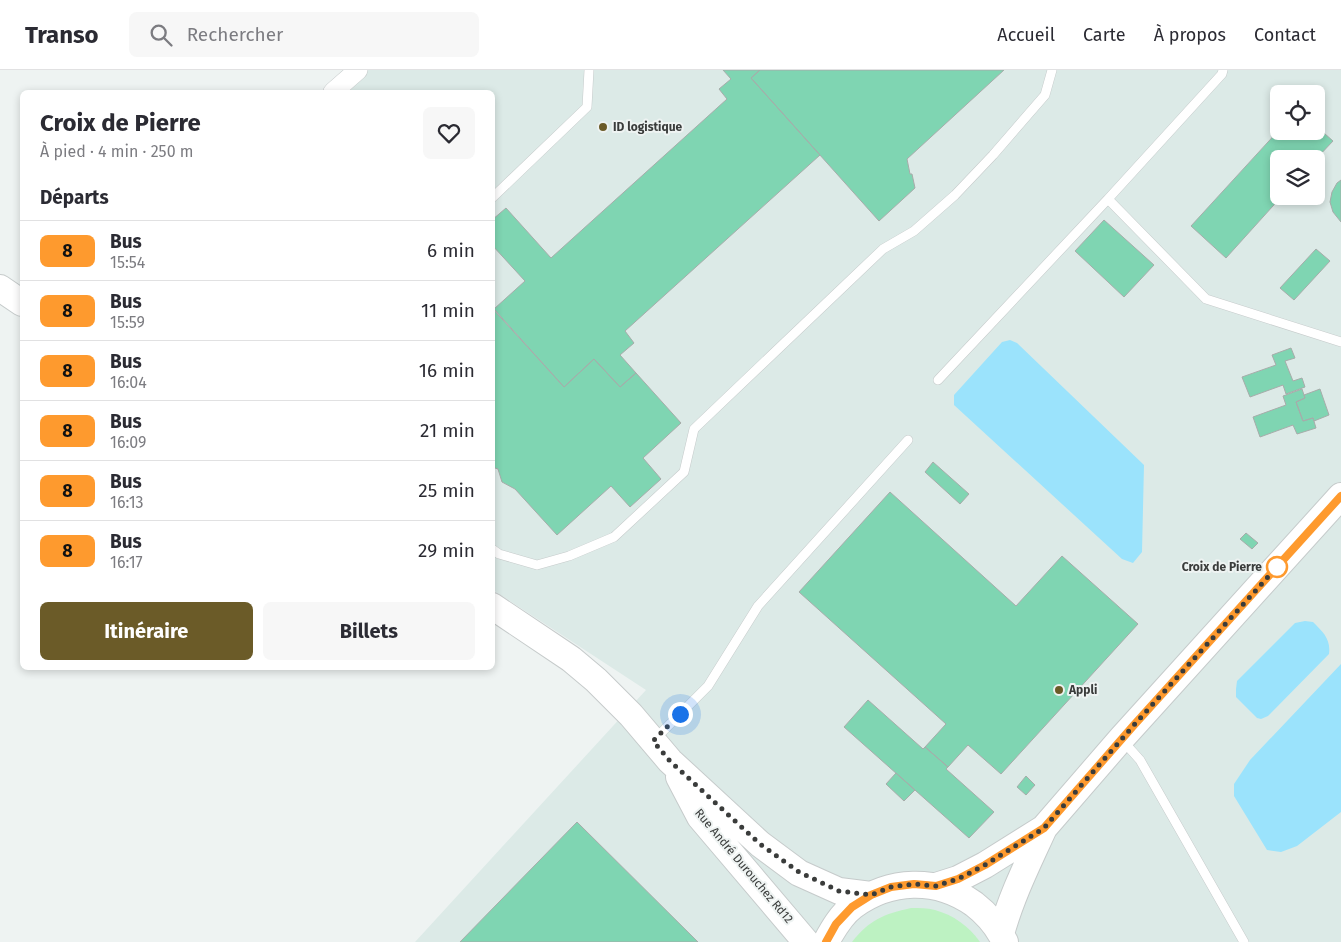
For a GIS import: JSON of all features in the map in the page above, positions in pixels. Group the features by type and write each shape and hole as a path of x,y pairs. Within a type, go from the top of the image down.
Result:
{"main road":[{"path":"0,288 20,302"},
{"path":"1003,938 1006,913 1044,828 1121,739 1341,496"},
{"name":"Rue André Durouchez Rd12","path":"495,608 571,660 596,680 631,715 670,761 760,844 799,872 839,891 871,895"},
{"name":"Rue André Durouchez Rd12","path":"670,761 700,817 806,942"},
{"path":"936,886 958,879 985,865 1044,828"},
{"path":"826,942 836,924 852,907 871,895 891,887 914,884 936,886 962,896 985,912 1003,938"}],"street":[{"path":"335,90 358,70"}],"lane":[{"path":"495,195 587,107 589,70"},
{"path":"495,551 537,565 569,556 614,538 684,472 694,429 883,249 914,231 955,195 1045,95 1052,70"},
{"path":"938,380 1108,199 1222,74 1223,70"},
{"path":"1108,199 1206,299 1341,342"},
{"path":"653,741 708,686 758,606 908,440"},
{"path":"1121,739 1140,760 1244,942"}],"shaded area":[{"path":"367,70 1341,70 1341,942 415,942 646,690 495,591 495,90 343,90"}],"green space":[{"path":"911,908 932,909 942,912 966,926 980,942 852,942 871,923 893,913"}],"water":[{"path":"1010,340 1017,343 1144,465 1142,552 1133,563 1122,559 954,405 954,395 1002,342"},
{"path":"1313,622 1323,633 1329,644 1329,654 1268,716 1261,719 1257,718 1236,697 1237,681 1295,623"},
{"path":"1341,664 1341,812 1297,846 1281,852 1267,850 1234,796 1234,784 1250,760"}],"building":[{"path":"723,70 760,70 751,78 820,155 625,331 634,343 620,355 636,373 620,387 594,359 564,387 495,310 525,281 495,248 495,217 506,208 551,258 727,99 719,89 731,79"},
{"path":"760,70 1004,70 907,159 915,188 879,221 751,78"},
{"path":"1325,134 1333,141 1324,150 1270,150 1270,205 1274,205 1226,258 1191,226 1270,140 1325,140"},
{"path":"1341,180 1341,222 1333,212 1330,202 1332,192"},
{"path":"1104,220 1154,265 1124,297 1075,251"},
{"path":"1316,249 1330,261 1294,300 1280,288"},
{"path":"495,311 564,387 594,359 620,387 636,373 681,423 643,458 661,479 630,507 611,486 557,535 515,489 502,482 498,469 495,468"},
{"path":"1291,348 1295,358 1285,361 1293,381 1302,378 1305,387 1286,394 1283,385 1250,397 1242,377 1276,365 1272,355"},
{"path":"1302,389 1305,398 1296,402 1303,421 1313,418 1316,428 1297,434 1293,425 1260,437 1253,417 1286,405 1283,396"},
{"path":"1320,389 1329,415 1314,421 1313,418 1303,421 1296,402 1305,398 1304,395"},
{"path":"933,462 969,494 960,504 925,472"},
{"path":"890,492 1016,606 1062,556 1138,624 1001,774 968,745 948,767 925,747 946,724 799,592"},
{"path":"1246,533 1258,543 1252,549 1240,539"},
{"path":"868,700 923,749 925,747 948,767 946,769 994,812 969,838 844,727"},
{"path":"896,773 915,790 904,801 886,784"},
{"path":"1026,776 1035,785 1026,795 1017,787"},
{"path":"577,822 698,942 460,942"}],"bus line":[{"name":"8","path":"826,942 836,924 852,907 871,895 891,887 914,884 936,886 958,879 985,865 1044,828 1134,725 1341,496"}],"place":[{"name":"ID logistique","path":"603,127"},
{"name":"Croix de Pierre","path":"1277,567"},
{"name":"Appli","path":"1059,690"}],"route":[{"path":"680,714 653,741 670,761 760,844 799,872 839,891 871,895 891,887 914,884 936,886 958,879 985,865 1044,828 1277,567"}]}
